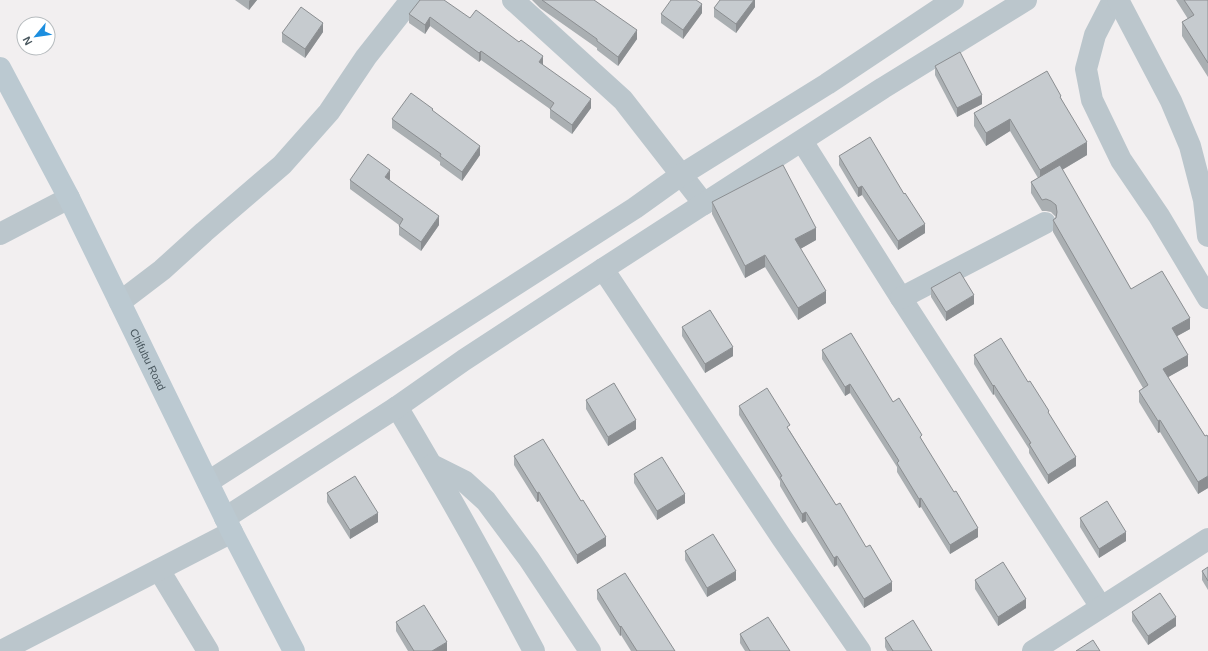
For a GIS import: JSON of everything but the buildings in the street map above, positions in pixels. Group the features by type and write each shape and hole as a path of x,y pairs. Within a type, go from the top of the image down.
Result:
{"main road":[{"name":"Chifubu Road","path":"0,68 69,198 229,525 294,651"}],"street":[{"path":"120,302 162,270 282,164 329,112 366,57 411,0"},
{"path":"513,0 623,100 704,204"},
{"path":"208,482 635,208 681,175 865,59 952,0"},
{"path":"1,651 159,570 229,525 464,360 883,88 1026,0"},
{"path":"1113,0 1095,35 1086,69 1092,100 1121,160 1159,216 1208,298"},
{"path":"1118,0 1171,101 1190,146 1204,200 1208,236"},
{"path":"865,59 883,88"},
{"path":"802,141 901,298 1101,607"},
{"path":"0,234 69,198"},
{"path":"901,298 1045,223"},
{"path":"603,269 782,538 860,651"},
{"path":"496,297 517,326"},
{"path":"397,407 432,465 534,651"},
{"path":"432,465 464,481 486,500 529,559 590,651"},
{"path":"1033,651 1208,539"},
{"path":"159,570 208,651"}]}
